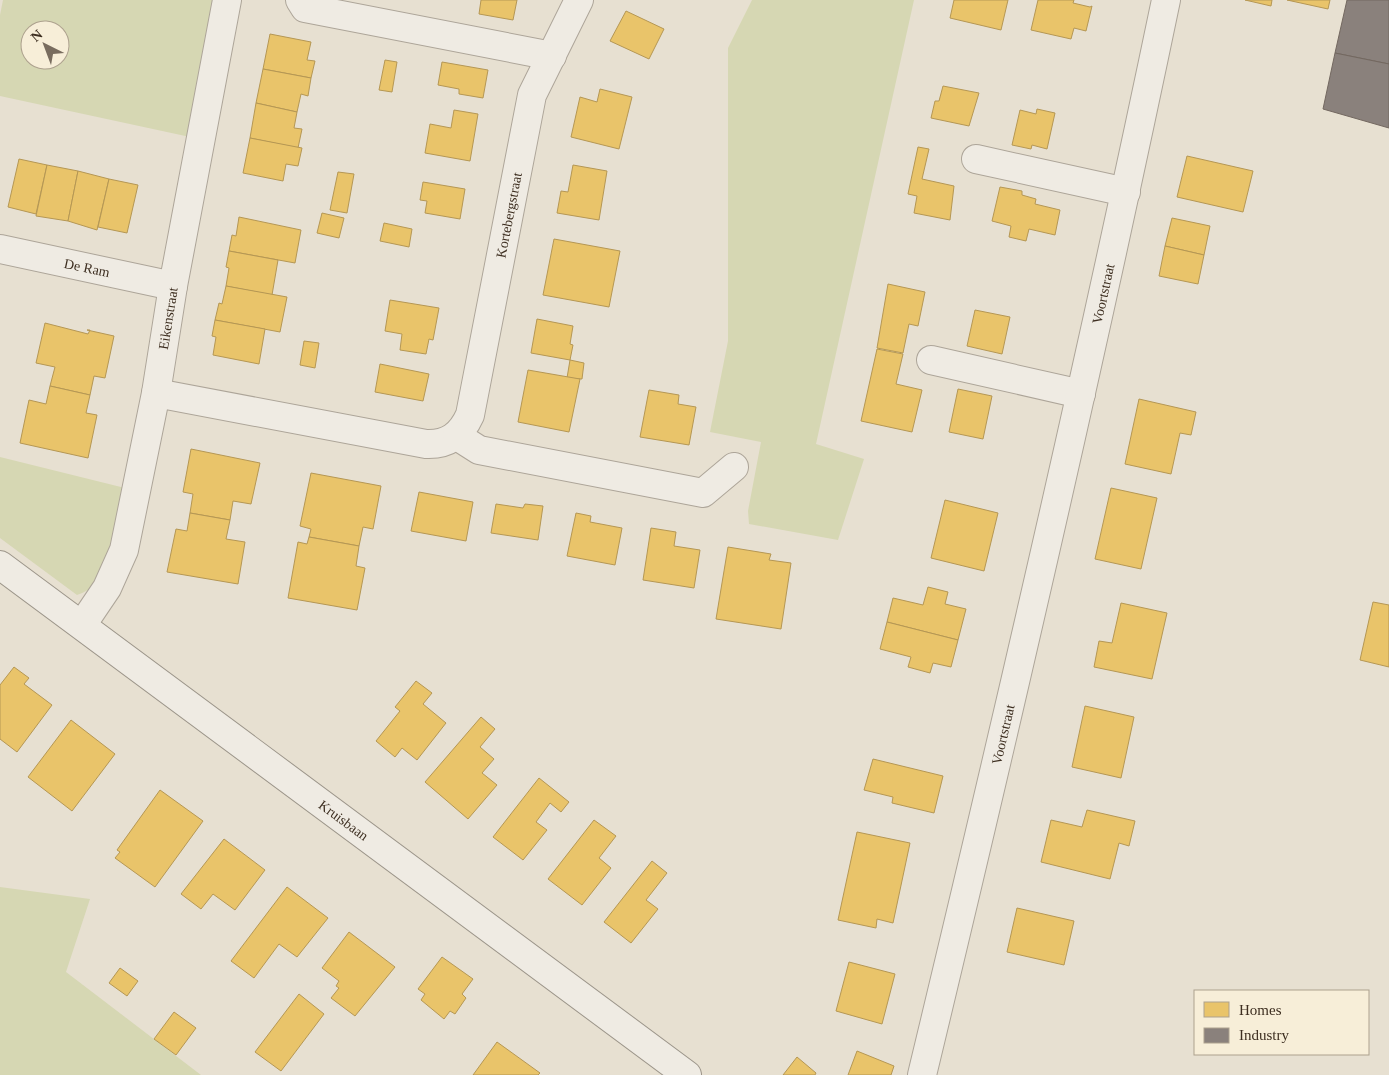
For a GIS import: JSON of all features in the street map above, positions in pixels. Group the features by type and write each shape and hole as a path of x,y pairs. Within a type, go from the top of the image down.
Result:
{"street":[{"name":"Eikenstraat","path":"82,626 107,588 124,550 156,393 173,286 227,0"},
{"path":"300,0 305,8 552,56"},
{"name":"Kortebergstraat","path":"457,436 465,426 470,414 532,95 579,0"},
{"name":"Voortstraat","path":"922,1075 992,787 1126,192 1166,0"},
{"path":"976,159 1126,192"},
{"name":"De Ram","path":"0,249 173,286"},
{"path":"931,360 1080,394"},
{"path":"156,393 426,444 437,445 457,436 479,450 704,493 734,467"},
{"name":"Kruisbaan","path":"0,565 687,1075"}],"green space":[{"path":"3,0 216,0 190,137 0,96 0,15"},
{"path":"752,0 914,0 816,444 864,459 838,540 749,524 748,511 761,442 710,432 728,341 728,48"},
{"path":"0,457 125,488 117,534 108,565 100,578 90,588 77,595 0,538"},
{"path":"0,887 90,899 66,972 201,1075 0,1075"}],"building: Homes":[{"path":"481,0 517,0 513,20 479,14"},
{"path":"954,0 1008,0 1001,30 950,18"},
{"path":"1038,0 1074,0 1073,3 1092,6 1086,31 1074,28 1071,39 1031,30"},
{"path":"1245,0 1272,0 1271,6"},
{"path":"1287,0 1330,0 1328,9"},
{"path":"626,11 664,29 649,59 610,41"},
{"path":"270,34 311,42 307,60 315,61 311,78 263,69"},
{"path":"385,60 397,62 392,92 379,90"},
{"path":"442,62 488,70 483,98 459,94 459,89 438,85"},
{"path":"263,69 311,78 308,96 301,94 297,112 256,103"},
{"path":"943,86 979,93 969,126 931,118 935,101 939,101"},
{"path":"600,89 632,97 619,149 571,137 580,97 597,102"},
{"path":"256,103 297,112 294,128 302,129 298,148 250,138"},
{"path":"1037,109 1055,113 1047,149 1032,145 1031,149 1012,145 1020,110 1036,114"},
{"path":"454,110 478,114 470,161 425,153 430,124 451,128"},
{"path":"250,138 302,148 298,166 286,164 283,181 243,173"},
{"path":"918,147 929,149 922,179 954,186 950,220 914,213 917,196 908,194"},
{"path":"1187,156 1253,171 1243,212 1177,197"},
{"path":"19,159 47,165 36,214 8,207"},
{"path":"47,165 78,171 68,221 36,216"},
{"path":"573,165 607,171 599,220 557,213 561,191 568,192"},
{"path":"78,171 109,179 97,230 68,221"},
{"path":"338,172 354,174 347,213 330,210"},
{"path":"109,179 138,185 127,233 98,227"},
{"path":"423,182 465,189 460,219 425,213 427,201 420,200"},
{"path":"1000,187 1022,191 1022,195 1036,199 1035,204 1060,210 1055,235 1029,229 1026,241 1009,237 1011,226 992,221"},
{"path":"322,213 344,218 339,238 317,233"},
{"path":"239,217 301,230 295,263 229,251 232,235 236,236"},
{"path":"1172,218 1210,226 1204,255 1165,246"},
{"path":"384,223 412,229 409,247 380,241"},
{"path":"554,239 620,251 609,307 543,295"},
{"path":"1165,246 1204,255 1198,284 1159,276"},
{"path":"229,251 278,260 272,295 226,286 229,268 226,267"},
{"path":"888,284 925,292 918,326 909,324 903,353 877,348"},
{"path":"226,286 287,297 280,332 215,320 219,303 222,304"},
{"path":"390,300 439,308 433,340 429,339 426,354 400,350 402,334 385,331"},
{"path":"975,310 1010,317 1002,354 967,346"},
{"path":"537,319 573,326 570,344 573,345 570,360 531,353"},
{"path":"215,320 265,329 259,364 213,355 216,337 212,336"},
{"path":"45,323 88,334 90,331 114,336 105,378 94,376 90,395 50,386 55,367 36,363"},
{"path":"304,341 319,343 315,368 300,365"},
{"path":"877,349 903,354 896,384 922,390 912,432 861,421"},
{"path":"570,360 584,363 582,379 567,378"},
{"path":"380,364 429,374 423,401 375,392"},
{"path":"528,370 580,379 569,432 518,422"},
{"path":"50,386 90,395 86,413 97,415 88,458 20,443 29,400 46,404"},
{"path":"958,389 992,396 983,439 949,432"},
{"path":"649,390 679,395 678,404 696,407 689,445 640,437"},
{"path":"1139,399 1196,412 1191,435 1180,433 1171,474 1125,464"},
{"path":"191,449 260,463 251,504 233,501 230,520 190,513 193,494 183,492"},
{"path":"311,473 381,486 373,529 363,527 359,546 309,537 311,529 300,526"},
{"path":"1111,488 1157,498 1141,569 1095,559"},
{"path":"419,492 473,502 466,541 411,531"},
{"path":"945,500 998,513 984,571 931,558"},
{"path":"496,504 523,508 525,504 543,506 538,540 491,533"},
{"path":"190,513 230,520 226,539 245,542 238,584 167,572 176,529 187,531"},
{"path":"576,513 591,516 590,522 622,528 615,565 567,556"},
{"path":"651,528 676,532 674,546 700,550 694,588 643,580"},
{"path":"309,537 359,546 356,566 365,568 357,610 288,598 298,542 307,544"},
{"path":"728,547 771,554 769,560 791,563 781,629 716,619"},
{"path":"928,587 948,592 945,604 966,609 958,640 887,622 893,598 923,605"},
{"path":"1373,602 1389,605 1389,667 1360,660"},
{"path":"1121,603 1167,613 1152,679 1094,667 1099,641 1112,643"},
{"path":"887,622 958,640 951,667 933,663 930,673 908,667 911,657 880,649"},
{"path":"14,667 29,678 24,684 52,705 17,752 0,739 0,685"},
{"path":"416,681 432,693 423,704 446,723 417,760 402,748 395,757 376,741 400,711 395,707"},
{"path":"1085,706 1134,717 1121,778 1072,767"},
{"path":"481,717 495,729 480,747 494,759 482,773 497,785 468,819 425,782"},
{"path":"71,720 115,754 72,811 28,777"},
{"path":"873,759 943,776 934,813 892,803 893,797 864,790"},
{"path":"539,778 569,802 561,812 550,803 536,822 547,830 523,860 493,837"},
{"path":"160,790 203,821 155,887 115,858 120,852 117,850"},
{"path":"1087,810 1135,821 1129,846 1119,843 1110,879 1041,862 1051,820 1082,827"},
{"path":"594,820 616,836 599,858 611,868 582,905 548,879"},
{"path":"857,832 910,843 893,923 877,919 876,928 838,920"},
{"path":"224,839 265,870 235,910 213,894 201,909 181,894"},
{"path":"652,861 667,873 646,900 658,909 631,943 604,922"},
{"path":"287,887 328,918 297,957 279,944 254,978 231,961"},
{"path":"1017,908 1074,921 1064,965 1007,952"},
{"path":"349,932 395,967 355,1016 331,998 339,988 336,986 339,981 322,968"},
{"path":"442,957 473,979 462,994 466,998 455,1014 450,1011 444,1019 421,1000 425,994 418,989"},
{"path":"849,962 895,974 882,1024 836,1011"},
{"path":"120,968 138,981 127,996 109,983"},
{"path":"299,994 324,1014 281,1071 255,1052"},
{"path":"174,1012 196,1028 176,1055 154,1039"},
{"path":"497,1042 540,1073 538,1075 473,1075"},
{"path":"857,1051 894,1066 891,1075 848,1075"},
{"path":"797,1057 816,1073 815,1075 783,1075"}],"building: Industry":[{"path":"1347,0 1389,0 1389,64 1335,53"},
{"path":"1335,53 1389,64 1389,128 1323,109"}]}
